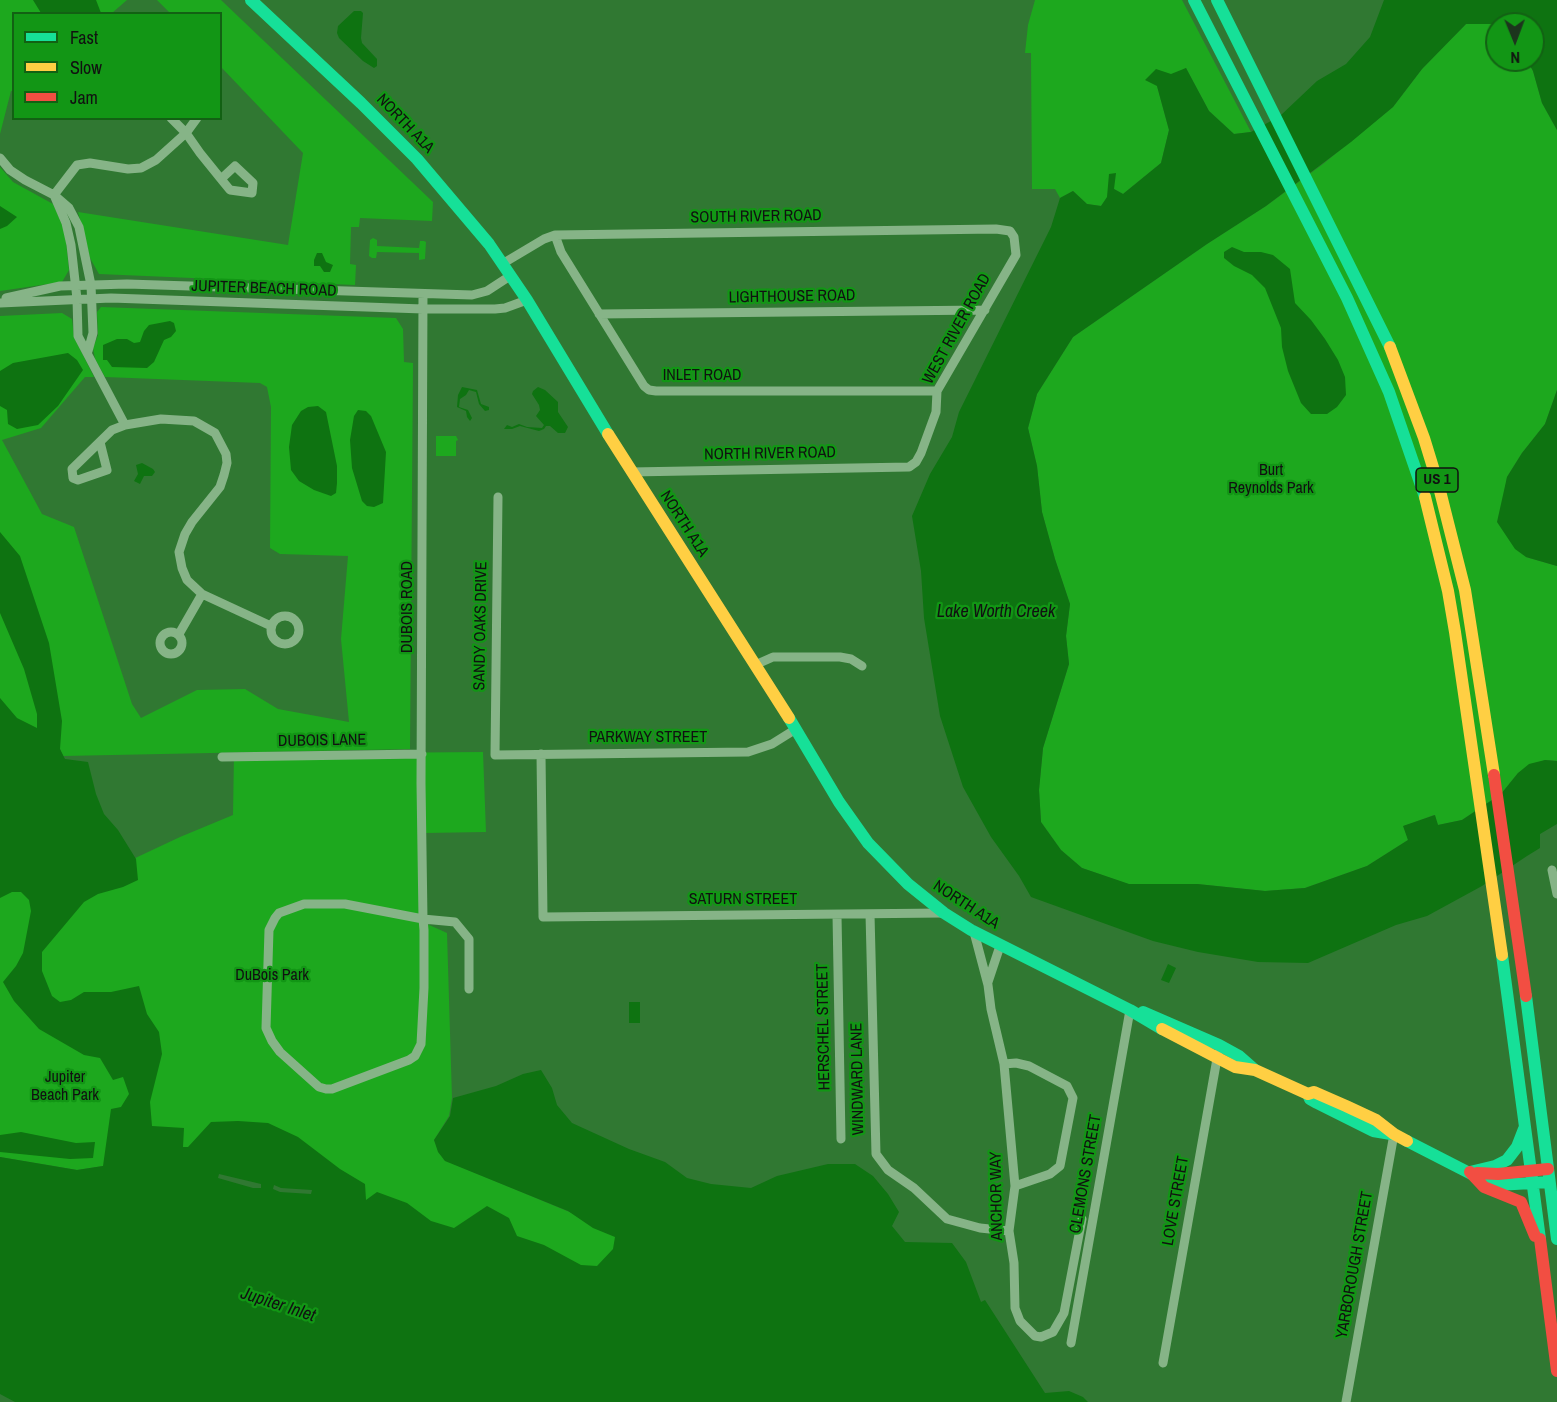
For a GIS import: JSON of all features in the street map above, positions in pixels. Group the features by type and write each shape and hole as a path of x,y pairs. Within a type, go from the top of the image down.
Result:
{"main road":[{"name":"NORTH A1A","path":"251,0 417,159 489,244 526,300 631,472 756,665 839,802 868,843 908,884 944,913 974,932 1130,1010 1235,1067 1255,1070 1308,1094 1314,1092 1346,1106 1376,1120 1394,1134 1470,1172 1532,1176"},
{"name":"US 1","path":"1194,0 1300,203 1368,344 1404,432 1423,491 1448,591 1494,893 1557,1371"},
{"name":"US 1","path":"1217,0 1384,335 1424,438 1439,487 1465,590 1553,1168 1557,1239"},
{"name":"NORTH A1A","path":"1130,1010 1146,1012 1219,1045 1239,1056 1255,1070"},
{"path":"1525,1126 1517,1147 1507,1160 1495,1166 1470,1172 1484,1187 1521,1202 1544,1260"},
{"path":"1532,1176 1553,1168"},
{"path":"1532,1176 1553,1182"}],"street":[{"path":"173,120 221,178"},
{"path":"54,195 77,165 90,163 128,169 141,168 156,160 186,133 196,120"},
{"path":"0,158 10,170 54,195 69,208 79,227 91,285 93,333 88,351"},
{"path":"54,195 66,223 71,245 76,285 78,336 88,351 125,425"},
{"name":"SOUTH RIVER ROAD","path":"502,264 555,235 996,229 1010,231 1014,237"},
{"name":"INLET ROAD","path":"555,235 561,252 644,386 656,392 937,391"},
{"name":"WEST RIVER ROAD","path":"909,467 916,462 921,453 936,412 937,391 1016,255 1014,237"},
{"name":"JUPITER BEACH ROAD","path":"0,301 60,286 76,285 186,285 472,295 487,291 510,276"},
{"name":"DUBOIS ROAD","path":"423,294 424,988 422,1038 419,1050 410,1060 332,1089 319,1086 280,1052 266,1028 267,944 274,918 297,905 335,903 423,919"},
{"name":"JUPITER BEACH ROAD","path":"0,301 92,299 495,309 505,308 526,300"},
{"name":"LIGHTHOUSE ROAD","path":"599,314 985,310"},
{"path":"100,442 112,430 125,425 161,419 194,421 214,433 224,447 227,463 220,487 192,522 179,552 187,580 202,594 271,626"},
{"name":"NORTH RIVER ROAD","path":"631,472 909,467"},
{"name":"SANDY OAKS DRIVE","path":"495,755 498,496"},
{"path":"179,634 202,594"},
{"path":"756,665 773,657 840,657 851,659 862,666"},
{"name":"PARKWAY STREET","path":"495,755 748,752 772,744 796,729"},
{"name":"DUBOIS LANE","path":"222,757 422,754"},
{"name":"SATURN STREET","path":"541,754 543,917 944,913"},
{"path":"1552,870 1557,894"},
{"name":"WINDWARD LANE","path":"870,914 876,1154 888,1170 914,1188 947,1219 981,1228 1009,1231"},
{"name":"HERSCHEL STREET","path":"837,915 841,1139"},
{"path":"423,919 455,922 469,939 469,989"},
{"name":"ANCHOR WAY","path":"974,932 988,985 990,1009 1004,1064 1015,1186 1009,1231 1014,1263 1017,1315 1029,1332 1041,1337 1053,1332 1064,1313 1082,1219"},
{"name":"ANCHOR WAY","path":"988,985 1000,946"},
{"name":"CLEMONS STREET","path":"1071,1342 1130,1010"},
{"name":"LOVE STREET","path":"1163,1363 1219,1045"},
{"path":"1004,1064 1016,1063 1029,1066 1067,1086 1073,1098 1060,1166 1050,1174 1015,1186"},
{"name":"YARBOROUGH STREET","path":"1346,1402 1394,1134"}],"green space":[{"path":"0,0 127,0 113,12 12,12 12,91 0,134"},
{"path":"157,0 221,0 433,202 432,221 360,218 359,227 351,227 350,264 356,265 355,285 99,274 90,258 78,212 288,245 303,153 222,68 222,12 169,12"},
{"path":"1035,0 1182,0 1251,132 1234,134 1209,111 1186,68 1157,86 1169,130 1161,163 1123,194 1114,189 1101,206 1087,204 1073,191 1060,198 1055,189 1032,189 1031,53 1025,53 1028,25"},
{"name":"Burt Reynolds Park","path":"1485,23 1485,72 1533,72 1542,103 1557,130 1557,390 1545,424 1507,477 1504,499 1526,557 1557,566 1557,761 1545,760 1518,773 1501,794 1462,820 1438,825 1434,815 1404,826 1408,840 1367,866 1305,888 1265,891 1197,884 1128,884 1082,868 1061,850 1041,822 1039,790 1043,748 1069,664 1066,636 1070,604 1042,512 1037,466 1028,428 1037,394 1073,337 1266,206 1323,164 1393,107 1422,69 1466,24"},
{"path":"0,167 13,182 53,204 65,232 69,270 62,282 0,291"},
{"path":"373,238 377,240 377,246 419,248 420,241 424,241 426,242 425,259 419,260 419,253 377,252 376,258 372,258 369,256 370,240"},
{"path":"101,307 396,318 403,329 404,362 413,363 410,749 63,756 60,749 59,759 131,860 233,815 234,754 483,752 486,832 425,833 427,924 447,933 452,1098 449,1116 434,1140 444,1160 584,1218 616,1237 615,1249 598,1267 581,1266 508,1249 366,1201 103,1166 77,1170 0,1157 0,316 62,313 72,319 74,337 94,377 85,377 41,428 2,440 42,514 74,527 132,704 141,718 197,690 245,689 278,709 349,722 341,639 348,556 280,554 270,548 271,407 267,387 260,383 105,377 95,359 93,348 98,335 97,312"},
{"path":"436,436 456,436 458,440 456,441 456,456 436,456"}],"water":[{"path":"33,0 96,0 101,12 40,12"},
{"name":"Lake Worth Creek","path":"1384,0 1557,0 1557,130 1542,103 1533,72 1545,72 1545,12 1485,12 1485,24 1466,24 1422,69 1393,107 1351,142 1266,206 1073,337 1037,394 1028,428 1037,466 1042,512 1070,604 1066,636 1069,664 1043,748 1039,790 1041,822 1061,850 1082,868 1129,884 1197,884 1265,891 1305,888 1367,866 1408,840 1403,826 1435,815 1438,825 1462,820 1501,794 1518,773 1529,764 1545,760 1557,761 1557,824 1540,834 1540,848 1482,886 1427,916 1396,925 1308,963 1258,962 1198,952 1153,941 1031,897 991,837 963,787 940,716 924,618 921,571 912,516 930,474 952,437 959,412 1051,227 1060,198 1073,191 1087,204 1101,206 1107,197 1109,174 1116,173 1114,189 1123,194 1161,163 1169,130 1157,86 1145,80 1156,69 1171,74 1186,68 1209,111 1234,134 1251,132 1280,116 1317,81 1346,64 1370,37"},
{"path":"354,11 363,13 362,43 377,59 377,66 374,68 363,61 339,38 337,33 338,26"},
{"path":"0,206 17,217 0,229"},
{"path":"1232,247 1244,252 1273,255 1290,269 1295,303 1325,339 1345,377 1346,395 1337,407 1327,414 1311,414 1301,403 1288,371 1282,347 1281,328 1265,288 1252,275 1224,258 1224,252"},
{"path":"317,253 322,253 326,262 333,265 330,272 324,272 320,266 314,266"},
{"path":"170,321 174,323 176,331 164,340 154,362 147,368 112,367 107,360 103,360 103,345 117,339 140,342 149,325"},
{"path":"68,353 77,360 83,370 58,406 38,425 17,429 8,424 7,410 0,406 0,371 13,363"},
{"path":"462,387 477,390 481,404 489,407 489,410 485,411 479,404 476,392 469,390 460,399 459,407 468,410 472,418 470,421 466,411 457,407 458,395"},
{"path":"538,387 558,402 558,412 568,427 565,433 558,433 550,426 539,431 520,426 504,429 507,425 512,427 519,424 542,428 544,425 536,416 540,410 539,405 532,394"},
{"path":"1557,390 1557,566 1526,557 1515,549 1497,522 1507,477 1545,424"},
{"path":"318,406 326,412 337,466 336,493 331,496 299,481 291,470 289,447 292,425 301,411 308,407"},
{"path":"358,410 366,411 371,416 386,452 383,503 374,507 367,506 362,501 352,468 350,440 354,416"},
{"path":"142,463 155,472 152,476 144,476 140,484 134,481 138,474 136,465"},
{"name":"Jupiter Inlet","path":"0,532 20,556 49,643 62,721 60,749 65,759 88,762 104,814 118,830 136,859 138,880 98,894 84,902 42,952 42,971 52,996 60,1002 71,1000 84,992 111,992 139,986 147,1014 159,1032 162,1054 150,1102 152,1126 184,1128 183,1147 188,1147 211,1122 268,1123 298,1137 340,1169 365,1184 366,1200 377,1192 407,1203 431,1221 454,1228 487,1206 509,1218 517,1236 544,1245 581,1265 597,1266 613,1249 615,1237 593,1228 568,1211 445,1161 438,1152 434,1140 450,1116 453,1098 541,1070 552,1088 557,1105 572,1123 629,1149 665,1162 687,1178 711,1184 751,1188 777,1176 828,1164 855,1164 873,1176 888,1194 899,1212 892,1226 905,1242 952,1243 966,1262 981,1302 985,1300 1045,1393 1069,1391 1083,1397 1088,1402 15,1402 0,1394 0,1157 77,1170 103,1166 111,1109 121,1107 129,1094 123,1077 113,1080 100,1058 84,1055 39,1029 14,1001 3,982 23,953 31,911 29,900 21,892 12,892 0,898 0,698 17,718 37,728 37,714 24,669 0,613"},
{"path":"1168,964 1176,968 1169,983 1161,980"},
{"path":"629,1002 640,1002 640,1023 629,1023"},
{"path":"21,1132 76,1143 95,1142 93,1158 70,1159 0,1152 0,1135"}],"pier":[{"path":"219,1174 261,1184 261,1188 253,1188 218,1178"},
{"path":"274,1185 281,1188 312,1190 311,1194 280,1192 273,1189"}],"traffic: fast":[{"path":"251,0 417,159 489,244 527,300 608,434"},
{"path":"1194,0 1347,298 1389,392 1425,497"},
{"path":"1217,0 1390,347"},
{"path":"789,718 839,802 868,843 908,884 944,913 971,930 1130,1010 1162,1029"},
{"path":"1502,955 1540,1239"},
{"path":"1526,996 1557,1239"},
{"path":"1143,1012 1219,1045 1239,1056 1255,1070"},
{"path":"1308,1094 1310,1099 1317,1103 1373,1131 1391,1134"},
{"path":"1470,1172 1495,1166 1507,1160 1517,1147 1524,1129"},
{"path":"1407,1141 1497,1185 1549,1182"}],"traffic: slow":[{"path":"1390,347 1424,438 1465,590 1494,775"},
{"path":"608,434 789,718"},
{"path":"1425,497 1448,591 1455,632 1502,955"},
{"path":"1162,1029 1235,1067 1255,1070 1308,1094 1314,1092 1346,1106 1376,1120 1407,1141"}],"traffic: jam":[{"path":"1494,775 1526,996"},
{"path":"1477,1173 1498,1174 1548,1169"},
{"path":"1470,1172 1484,1187 1521,1202 1535,1236"},
{"path":"1540,1239 1557,1371"}],"park label":[{"name":"DuBois Park","path":"272,976"},
{"name":"Jupiter Beach Park","path":"65,1087"}]}
